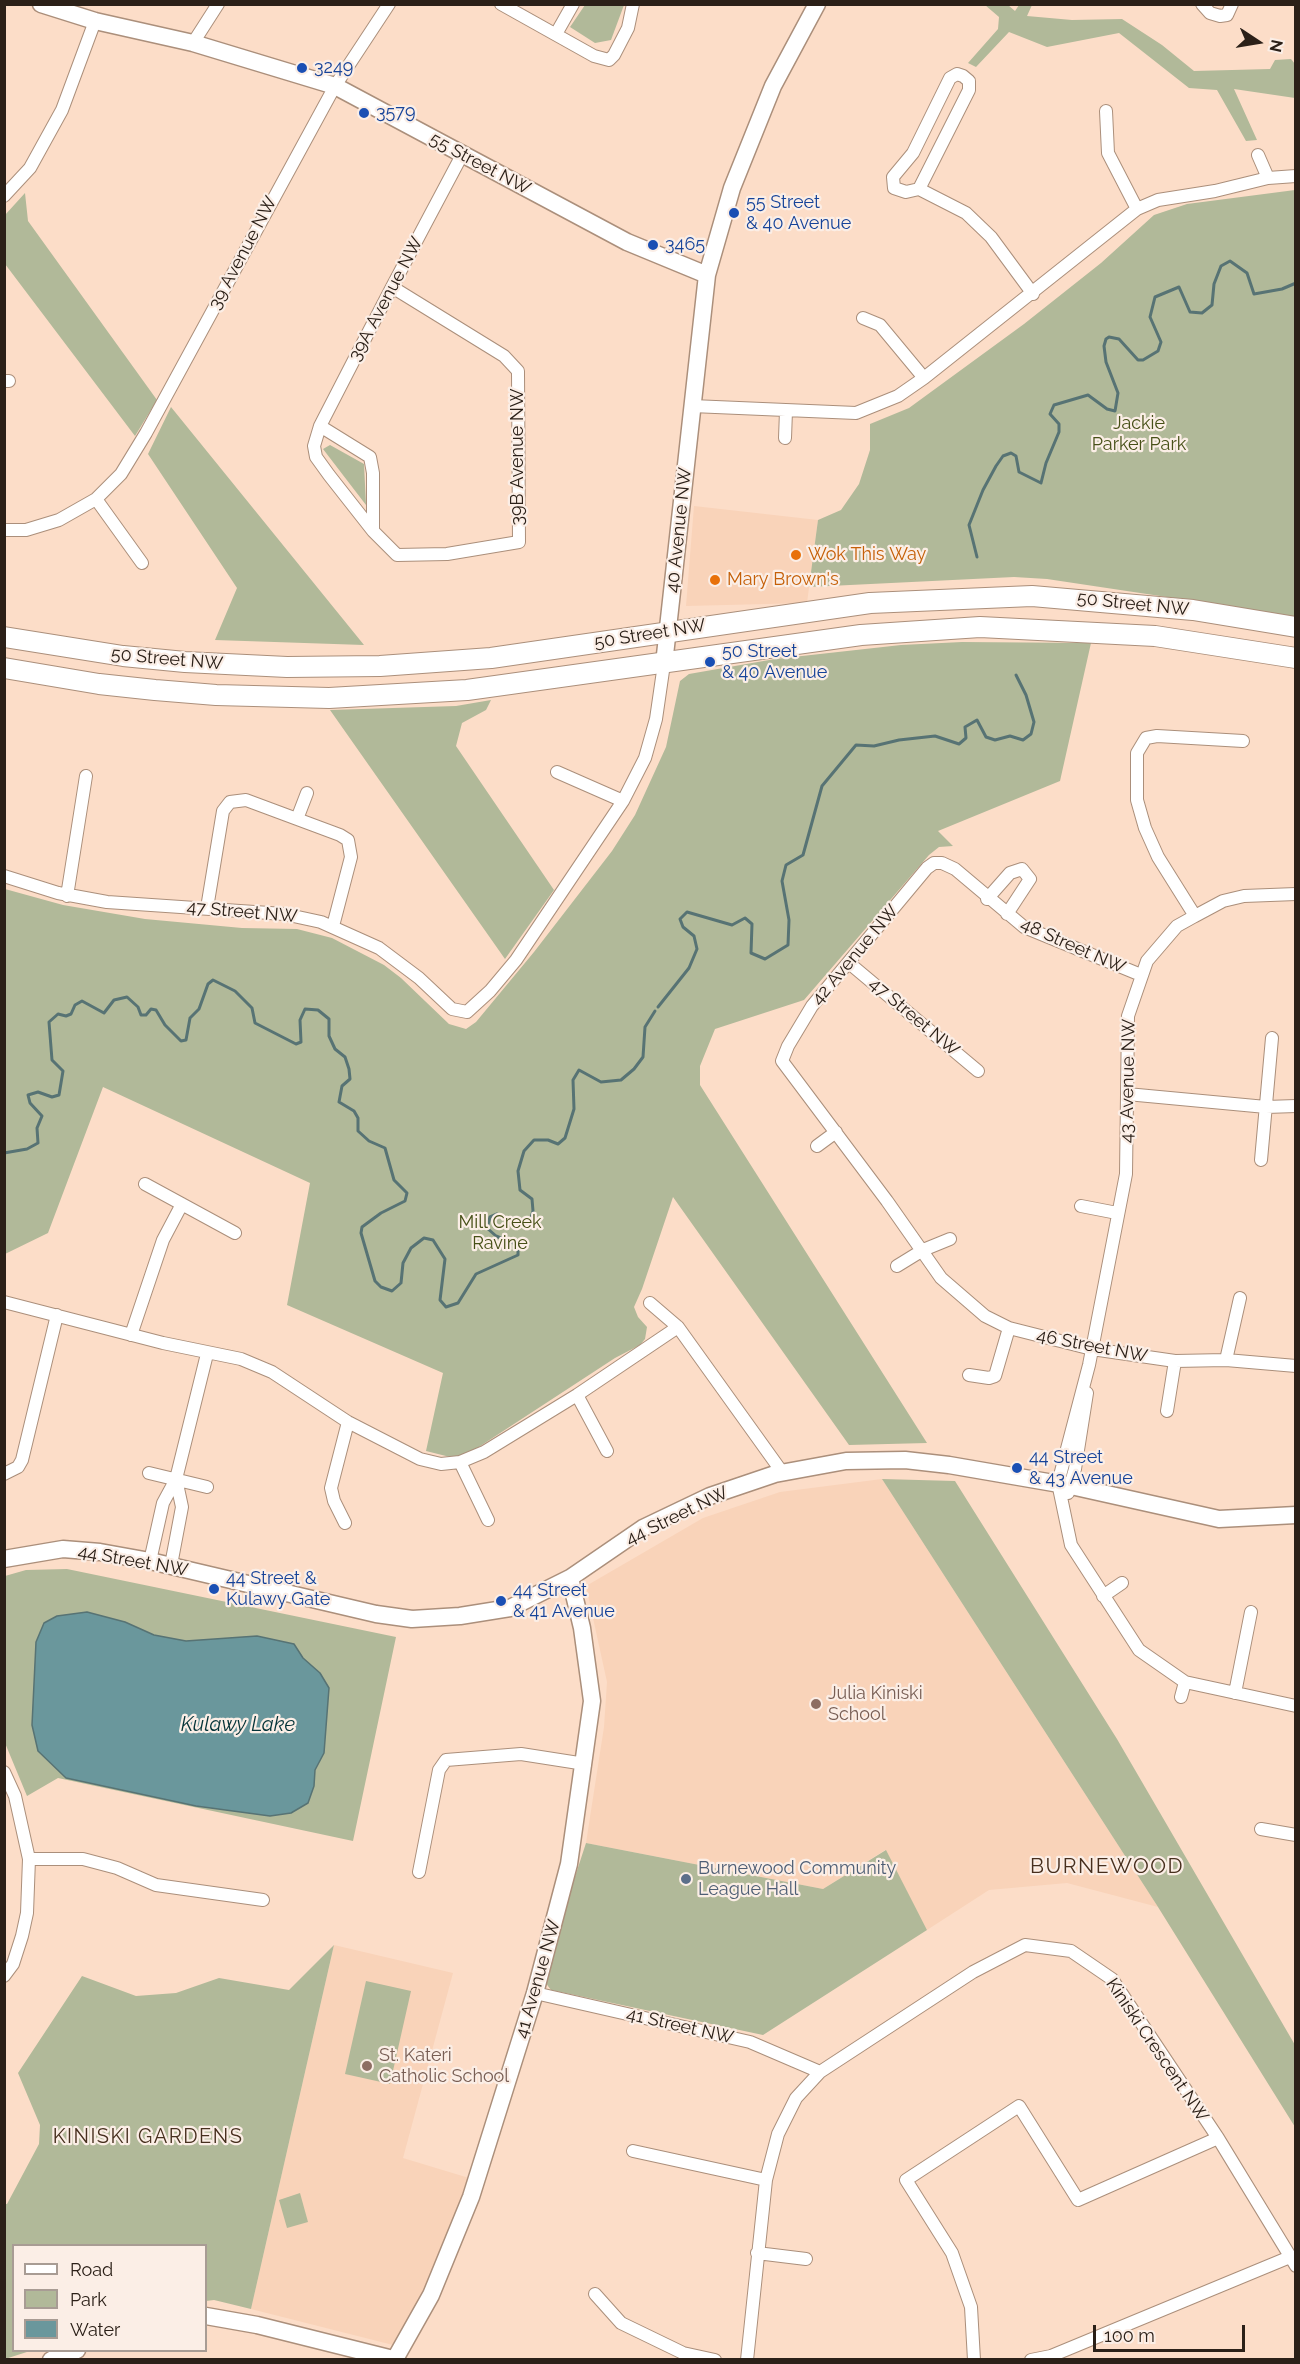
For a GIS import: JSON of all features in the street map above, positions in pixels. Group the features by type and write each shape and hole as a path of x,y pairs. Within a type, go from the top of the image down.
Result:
{"main road":[{"name":"50 Street NW","path":"4,637 123,656 287,667 390,665 491,658 870,603 1032,596 1193,610 1296,627"},
{"name":"50 Street NW","path":"4,668 99,684 155,690 216,695 329,698 467,690 664,664 861,634 980,627 1155,636 1296,658"}],"street":[{"name":"55 Street NW","path":"41,4 94,21 194,43 335,86 627,242 707,275"},
{"path":"194,43 218,4"},
{"name":"39 Avenue NW","path":"4,530 26,530 59,520 96,499 121,474 146,433 335,86 389,4"},
{"path":"501,4 594,56 609,60 628,28 633,4"},
{"path":"556,34 573,4"},
{"name":"40 Avenue NW","path":"460,1013 473,1009 516,960 623,801 645,758 656,719 670,631 707,275 732,188 769,96 817,4"},
{"path":"1202,4 1210,13 1220,16 1227,15 1232,4"},
{"path":"4,196 30,168 62,110 94,21"},
{"path":"919,189 969,90 969,81 963,76 957,74 950,78 913,153 893,177 894,188 906,192 919,189 966,213 991,237 1033,294"},
{"path":"1106,111 1108,153 1137,209"},
{"name":"39A Avenue NW","path":"373,531 323,466 314,446 320,426 462,155"},
{"path":"1258,155 1268,178"},
{"path":"692,406 856,413 898,396 924,378 1033,294 1137,209 1158,200 1268,178 1296,176"},
{"name":"39B Avenue NW","path":"373,531 397,555 447,554 519,542 518,371 504,356 392,287"},
{"path":"863,318 880,325 924,378"},
{"path":"785,438 786,411"},
{"path":"320,426 370,457 374,473 373,531"},
{"path":"96,499 142,563"},
{"path":"1195,916 1158,857 1145,828 1137,800 1137,765 1140,745 1146,738 1157,736 1243,741"},
{"path":"557,772 623,801"},
{"path":"67,896 86,776"},
{"path":"297,819 307,793"},
{"path":"207,908 222,816 230,802 246,800 340,835 350,844 351,857 333,926"},
{"name":"48 Street NW","path":"942,863 955,869 1007,914 1045,937 1141,975"},
{"name":"42 Avenue NW","path":"782,1061 788,1046 812,1006 927,868 942,863"},
{"name":"48 Street NW","path":"987,898 1010,873 1022,869 1030,879 1007,914"},
{"name":"47 Street NW","path":"4,876 67,896 122,904 285,914 333,926 390,955 419,978 448,1006 460,1013"},
{"name":"43 Avenue NW","path":"1103,1596 1071,1545 1064,1503 1065,1484 1089,1380 1089,1365 1128,1152 1128,1016 1147,960 1177,926 1223,901 1244,896 1296,894"},
{"name":"47 Street NW","path":"849,963 978,1071"},
{"path":"1262,1160 1272,1038"},
{"name":"46 Street NW","path":"782,1061 923,1250 941,1278 985,1316 1009,1328 1092,1349 1175,1361 1226,1360 1296,1366"},
{"path":"1127,1094 1266,1107 1296,1106"},
{"path":"817,1146 836,1132"},
{"path":"145,1184 235,1233"},
{"path":"131,1335 162,1240 182,1204"},
{"path":"1081,1206 1118,1214"},
{"path":"897,1266 923,1250 950,1239"},
{"path":"1226,1360 1240,1298"},
{"path":"4,1302 207,1354 241,1359 272,1372 348,1422 420,1459 441,1464 460,1462 484,1452 577,1395 678,1327"},
{"path":"650,1303 678,1327 782,1472"},
{"path":"4,1474 18,1467 22,1460 57,1315"},
{"path":"969,1375 989,1378 995,1376 1009,1328"},
{"path":"150,1561 163,1503 176,1479 207,1354"},
{"path":"1167,1411 1175,1361"},
{"path":"577,1395 607,1451"},
{"path":"345,1523 334,1501 331,1488 348,1422"},
{"name":"44 Street NW","path":"4,1559 63,1549 150,1561 376,1614 412,1619 460,1616 510,1608 570,1578 643,1528 710,1496 782,1472 846,1461 905,1460 1065,1484 1220,1519 1296,1515"},
{"path":"460,1462 488,1520"},
{"path":"149,1473 207,1487"},
{"path":"171,1566 182,1507 176,1479"},
{"name":"41 Avenue NW","path":"395,2359 431,2295 459,2232 535,1993 569,1864 585,1764 592,1701 582,1628 570,1578"},
{"path":"1122,1584 1103,1596 1139,1650 1185,1682 1296,1706"},
{"path":"1235,1693 1251,1612"},
{"path":"1181,1697 1185,1682"},
{"path":"419,1872 441,1764 446,1760 505,1754 585,1764"},
{"path":"4,1772 15,1796 29,1859 27,1913 13,1964 4,1976"},
{"path":"1262,1829 1296,1835"},
{"path":"29,1859 83,1858 117,1868 156,1885 263,1900"},
{"name":"Kiniski Crescent NW","path":"747,2360 766,2180 777,2134 796,2098 820,2072 973,1972 1025,1945 1071,1951 1112,1979 1218,2138 1293,2261"},
{"name":"41 Street NW","path":"535,1993 750,2042 820,2072"},
{"path":"974,2360 971,2307 952,2253 906,2180 1019,2106 1078,2200 1218,2138"},
{"path":"633,2151 766,2180"},
{"path":"757,2253 806,2259"},
{"path":"1031,2360 1051,2356 1293,2261"},
{"path":"595,2294 621,2323 682,2353 715,2360"},
{"path":"207,2316 257,2325 395,2359"},
{"path":"51,2360 73,2352"}],"shaded area":[{"path":"694,506 818,520 807,603 686,606"},
{"name":"Julia Kiniski School","path":"882,1479 1158,1907 1067,1883 989,1890 927,1930 885,1850 823,1889 586,1843 604,1727 607,1682 586,1586 703,1518 780,1492"},
{"name":"St. Kateri Catholic School","path":"334,1945 453,1973 403,2158 469,2178 427,2287 393,2345 251,2309"}],"green space":[{"path":"585,5 624,5 611,40 595,43 570,27"},
{"path":"985,5 1008,5 1015,11 1019,5 1032,5 1027,16 1072,20 1122,19 1162,45 1194,71 1270,69 1275,60 1291,59 1295,64 1295,98 1234,89 1257,140 1246,141 1217,90 1189,88 1119,33 1047,47 1009,32 976,67 968,63 998,29 999,17"},
{"name":"Jackie Parker Park","path":"1295,190 1295,619 1220,605 1047,579 1014,577 809,587 818,520 841,510 859,484 870,450 870,424 909,408 1024,324 1101,263 1154,215 1187,204"},
{"path":"25,193 28,221 157,400 135,436 5,264 5,215"},
{"path":"171,407 364,645 215,640 237,588 148,454"},
{"path":"330,445 364,464 366,505 323,449"},
{"name":"Mill Creek Ravine","path":"962,642 1091,643 1060,781 938,831 953,846 939,847 929,855 804,1000 715,1029 700,1066 700,1085 927,1443 849,1445 673,1197 634,1307 638,1317 647,1327 645,1339 640,1345 615,1358 465,1456 454,1458 426,1451 443,1373 287,1305 310,1183 103,1087 48,1233 5,1254 5,889 63,905 145,919 242,928 297,929 332,938 384,965 449,1024 466,1029 476,1022 534,952 612,851 635,815 666,747 680,681 689,674 775,659 901,645"},
{"path":"491,700 486,710 462,723 456,746 554,890 505,959 330,710 456,706"},
{"path":"882,1479 955,1481 1117,1739 1295,2045 1295,2127 1158,1907"},
{"name":"Kulawy Lake","path":"67,1569 396,1637 353,1841 58,1778 27,1796 5,1743 5,1576 26,1570"},
{"path":"586,1843 823,1889 886,1850 927,1930 763,2035 551,1990 542,1978"},
{"path":"334,1945 251,2309 214,2300 207,2301 207,2244 12,2244 12,2352 27,2352 5,2359 5,2204 39,2144 40,2125 18,2073 82,1976 136,1996 176,1993 219,1978 289,1990"},
{"path":"366,1981 411,1991 390,2084 345,2074"},
{"path":"300,2193 308,2222 287,2228 279,2200"}],"water":[{"name":"Kulawy Lake","path":"87,1612 125,1622 154,1635 186,1641 257,1636 294,1644 303,1658 320,1673 329,1688 324,1753 315,1770 314,1786 308,1803 291,1813 270,1816 196,1806 66,1778 38,1751 32,1725 36,1642 44,1623 57,1616"}],"waterway":[{"path":"977,557 969,525 983,490 1003,456 1011,453 1016,456 1019,472 1041,483 1046,463 1059,432 1059,424 1050,414 1054,405 1088,395 1107,409 1115,411 1118,393 1106,362 1104,346 1106,339 1109,337 1119,339 1138,360 1143,360 1158,351 1161,342 1150,317 1155,297 1179,287 1190,312 1202,313 1212,305 1214,284 1221,266 1230,261 1247,273 1254,294 1282,289 1296,283"},
{"path":"658,1007 689,968 697,949 694,936 683,927 680,919 687,912 732,925 745,918 752,924 751,953 765,959 788,945 789,920 782,881 786,865 803,855 822,786 856,745 874,746 899,740 935,736 959,744 966,738 965,727 977,720 986,737 995,740 1010,736 1023,740 1031,734 1034,722 1026,695 1016,675"},
{"path":"4,1153 27,1149 38,1143 37,1128 42,1116 30,1103 28,1095 38,1092 52,1097 59,1095 63,1071 52,1060 49,1022 58,1014 66,1016 71,1014 75,1005 82,1001 104,1013 114,1000 127,997 138,1007 141,1015 146,1015 151,1009 156,1010 165,1025 181,1041 186,1040 190,1018 199,1009 208,984 213,980 235,991 252,1008 255,1023 296,1044 301,1042 300,1020 305,1009 318,1010 329,1019 329,1036 335,1049 345,1057 349,1069 350,1079 342,1086 339,1102 354,1111 358,1118 358,1131 369,1141 385,1148 394,1180 407,1193 405,1201 381,1213 362,1227 361,1233 375,1281 381,1287 392,1291 401,1283 403,1263 411,1248 424,1238 433,1240 445,1259 440,1300 446,1307 458,1303 476,1274 518,1255 518,1245 496,1236 487,1228 490,1217 497,1214 520,1225 530,1221 533,1211 532,1199 520,1190 518,1171 524,1151 534,1140 548,1140 558,1144 565,1138 574,1109 573,1080 579,1070 601,1082 621,1080 634,1069 643,1057 645,1027 655,1011"}],"place":[{"name":"3249","path":"302,68"},
{"name":"3579","path":"364,113"},
{"name":"55 Street & 40 Avenue","path":"734,213"},
{"name":"3465","path":"653,245"},
{"name":"Wok This Way","path":"796,555"},
{"name":"Mary Brown's","path":"715,580"},
{"name":"50 Street & 40 Avenue","path":"710,662"},
{"name":"44 Street & 43 Avenue","path":"1017,1468"},
{"name":"44 Street & Kulawy Gate","path":"214,1589"},
{"name":"44 Street & 41 Avenue","path":"501,1601"},
{"name":"Julia Kiniski School","path":"816,1704"},
{"name":"Burnewood Community League Hall","path":"686,1879"},
{"name":"St. Kateri Catholic School","path":"367,2066"}],"district":[{"name":"BURNEWOOD","path":"1107,1867"},
{"name":"KINISKI GARDENS","path":"148,2137"}]}
